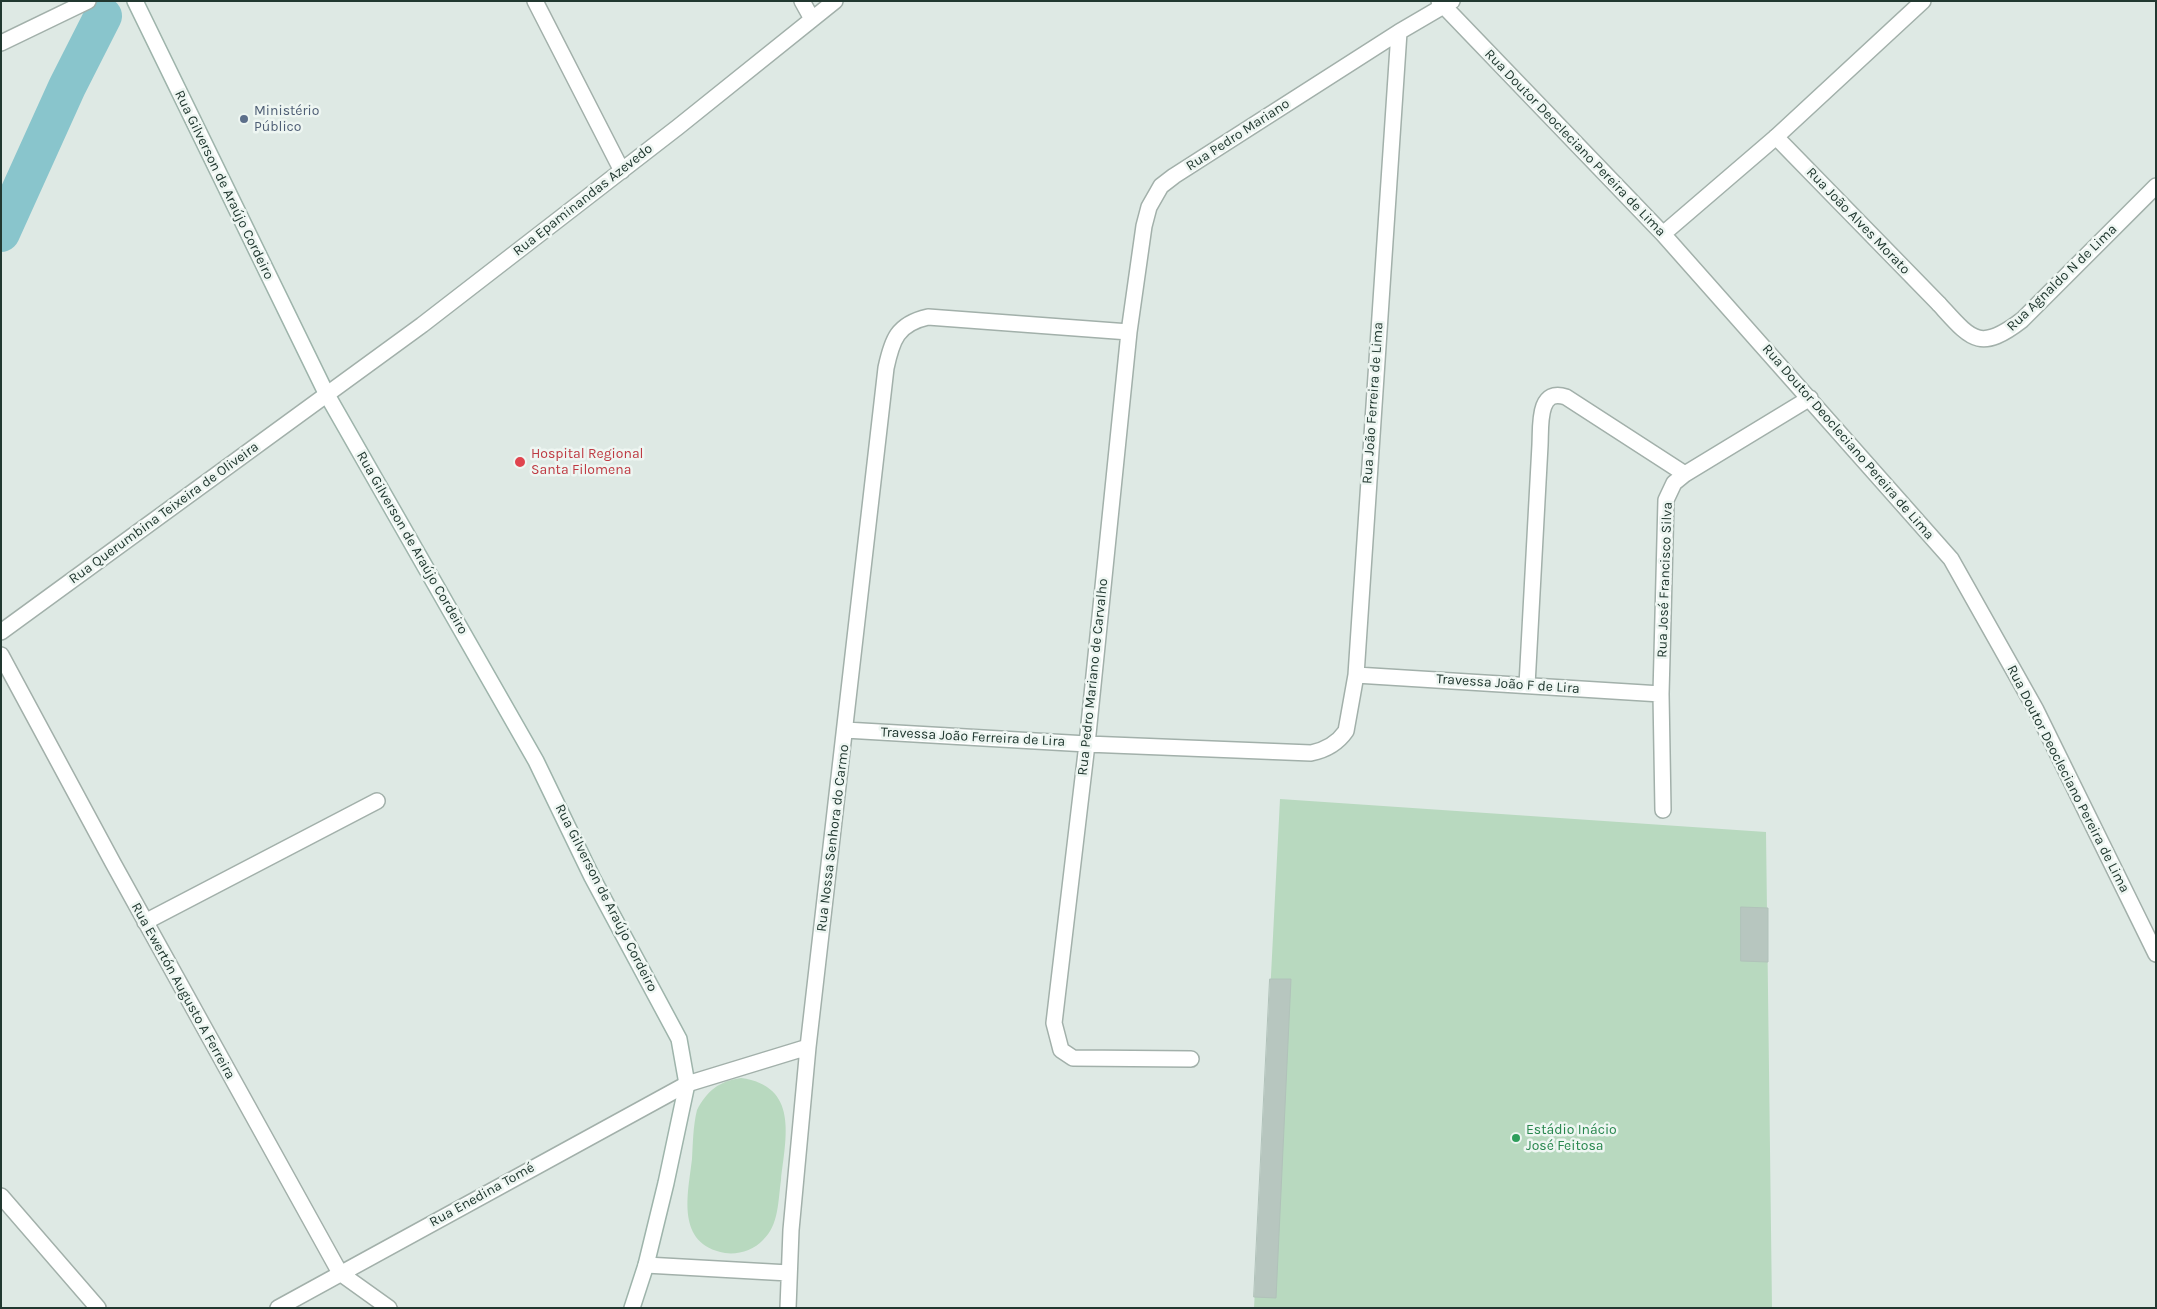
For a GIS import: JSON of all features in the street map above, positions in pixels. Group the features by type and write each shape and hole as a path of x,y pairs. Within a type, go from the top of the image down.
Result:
{"street":[{"path":"1,43 88,1"},
{"name":"Rua Gilverson de Araújo Cordeiro","path":"135,1 326,393 536,761 592,877 679,1039 687,1084"},
{"path":"535,1 622,170"},
{"path":"802,1 812,19"},
{"name":"Rua Epaminandas Azevedo","path":"326,393 422,325 835,1"},
{"path":"1663,234 1776,138 1923,1"},
{"name":"Rua Pedro Mariano","path":"1129,332 1144,226 1149,207 1161,186 1445,3"},
{"name":"Rua Doutor Deocleciano Pereira de Lima","path":"1445,3 1663,234 1951,559 2036,710 2156,954"},
{"name":"Rua João Ferreira de Lima","path":"1311,752 1323,751 1333,745 1346,731 1356,675 1399,32"},
{"name":"Rua João Alves Morato","path":"1776,138 1939,304"},
{"name":"Rua Agnaldo N de Lima","path":"1939,304 1975,339 1986,339 2002,335 2022,320 2156,186"},
{"name":"Rua Nossa Senhora do Carmo","path":"788,1308 789,1272 808,1047 886,368 891,345 898,334 915,320 928,317 1129,332"},
{"name":"Rua Pedro Mariano de Carvalho","path":"1129,332 1087,744 1054,1023 1061,1050 1073,1058 1191,1060"},
{"name":"Rua Querumbina Teixeira de Oliveira","path":"1,632 326,393"},
{"path":"1528,685 1540,445 1543,409 1548,398 1554,395 1566,397 1685,474"},
{"name":"Rua José Francisco Silva","path":"1663,810 1661,694 1664,512 1669,491 1685,474 1810,398"},
{"name":"Rua Ewertón Augusto A Ferreira","path":"1,655 145,922 340,1272 388,1308"},
{"name":"Travessa João F de Lira","path":"1356,675 1661,694"},
{"name":"Travessa João Ferreira de Lira","path":"845,730 1087,744 1311,752"},
{"path":"145,922 377,801"},
{"name":"Rua Enedina Tomé","path":"278,1308 340,1272 687,1084 808,1047"},
{"path":"632,1308 646,1265 687,1084"},
{"path":"1,1196 98,1308"},
{"path":"646,1265 789,1272"}],"green space":[{"name":"Estádio Inácio José Feitosa","path":"1280,799 1766,832 1772,1308 1254,1308"},
{"path":"741,1078 760,1083 772,1091 780,1102 785,1116 785,1147 778,1204 772,1227 763,1240 755,1247 746,1251 725,1253 709,1248 698,1239 692,1229 688,1216 688,1187 697,1110 705,1097 714,1088 733,1079"}],"building":[{"path":"1741,907 1768,908 1768,962 1741,961"},
{"path":"1270,979 1291,979 1276,1298 1254,1297"}],"waterway":[{"path":"1,233 67,87 103,16"}],"place":[{"name":"Ministério Público","path":"244,119"},
{"name":"Hospital Regional Santa Filomena","path":"520,462"},
{"name":"Estádio Inácio José Feitosa","path":"1516,1138"}]}
